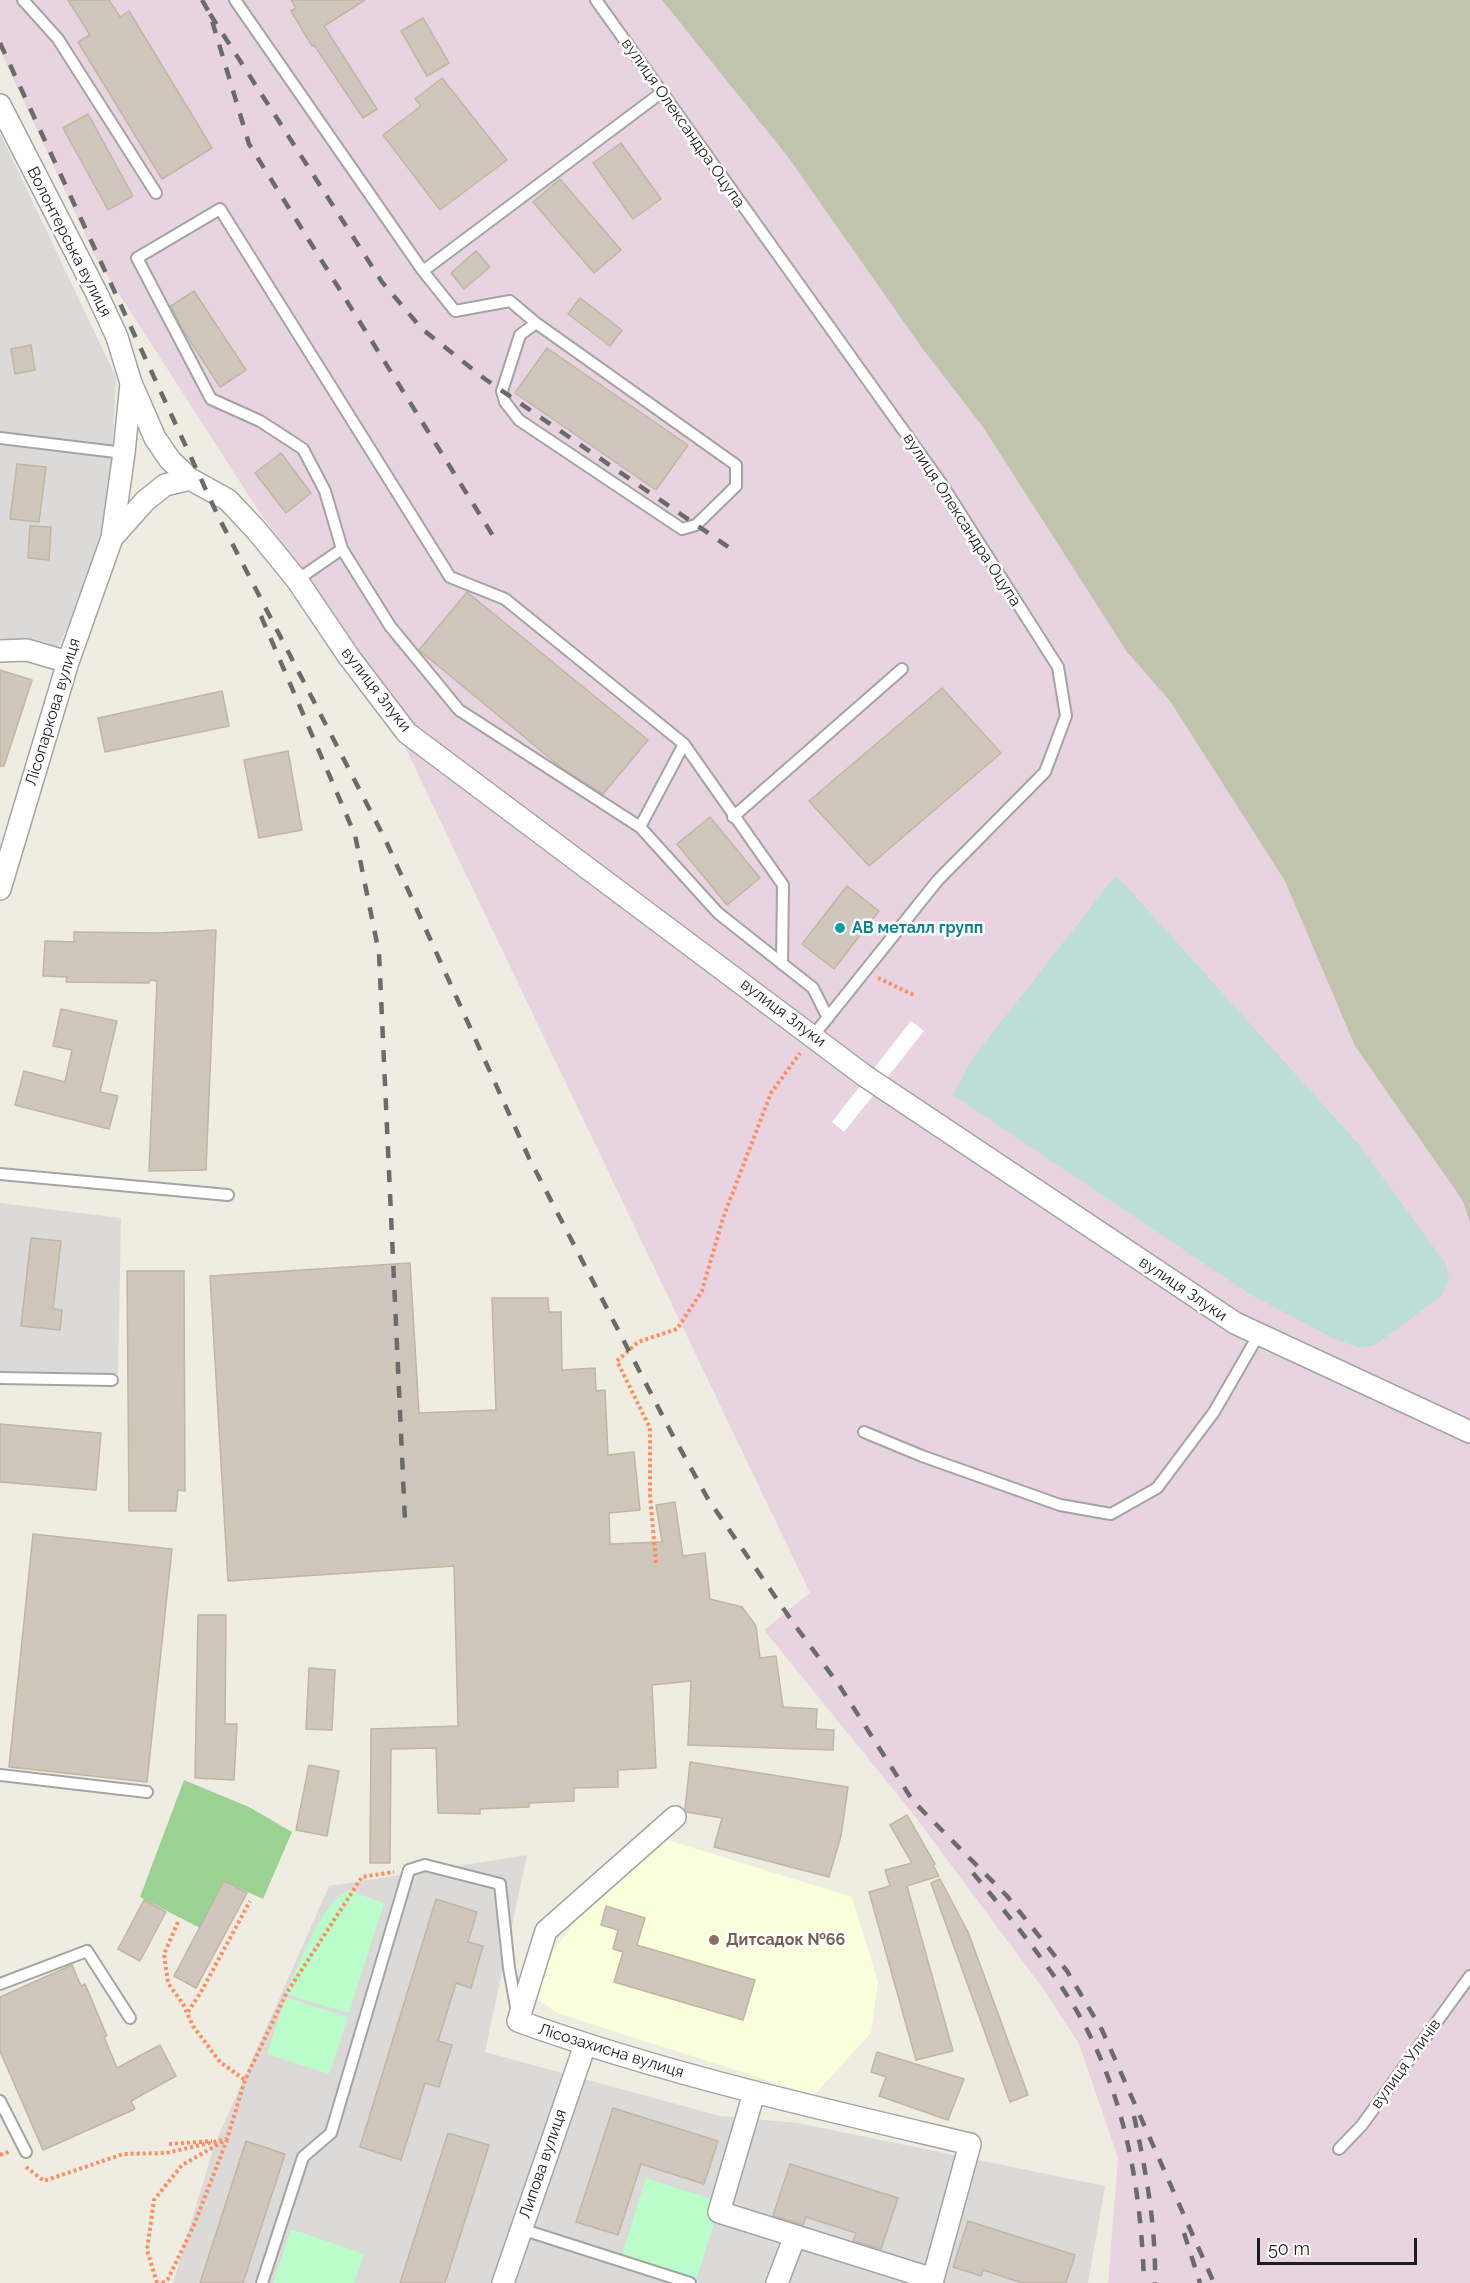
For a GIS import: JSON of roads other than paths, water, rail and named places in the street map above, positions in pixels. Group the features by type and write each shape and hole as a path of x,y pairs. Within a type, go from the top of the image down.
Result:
{"street":[{"name":"Волонтерська вулиця","path":"0,105 6,132 97,294 117,337 130,383 154,438"},
{"name":"Волонтерська вулиця","path":"124,453 130,383"},
{"name":"вулиця Злуки","path":"154,438 170,460 190,479 228,500 257,531 297,580 349,657 407,733 884,1089 1235,1323 1470,1432"},
{"name":"Лісопаркова вулиця","path":"0,889 5,854 68,662 112,538 124,453"},
{"name":"Лісопаркова вулиця","path":"112,538 145,501 165,485 190,479"},
{"path":"0,651 27,650 68,662"},
{"name":"Лісозахисна вулиця","path":"675,1817 546,1931 518,2021 585,2045 754,2093 970,2144 939,2281 719,2212 754,2093"},
{"name":"Липова вулиця","path":"503,2283 585,2045"},
{"path":"777,2283 795,2236"}],"lane":[{"path":"23,0 58,39 156,193"},
{"path":"235,0 423,271 455,311 510,301 536,323 736,465 736,486 696,525 682,529 519,420 505,402 502,391 520,335 536,323"},
{"name":"вулиця Олександра Оцупа","path":"596,0 941,483 1058,667 1066,716 1045,772 938,880 813,1036"},
{"path":"423,271 661,93"},
{"path":"782,964 783,885 733,817 684,744 505,599 450,577 220,209 137,258 211,399 260,421 303,448 325,491 342,549 390,626 459,710 639,827 718,913 782,964 813,988 828,1017"},
{"path":"0,438 124,453"},
{"path":"297,580 342,549"},
{"path":"733,817 902,669"},
{"path":"639,827 684,744"},
{"path":"0,1174 228,1195"},
{"path":"864,1432 933,1460 1060,1505 1111,1514 1157,1488 1214,1412 1259,1334"},
{"path":"0,1378 112,1380"},
{"path":"0,1776 147,1792"},
{"path":"262,2283 303,2157 331,2133 409,1870 425,1865 500,1884 509,1968 518,2021"},
{"path":"0,1984 87,1951 130,2018"},
{"name":"вулиця Уличів","path":"1338,2149 1362,2125 1470,1976"},
{"path":"0,2101 21,2154"},
{"path":"521,2229 690,2283"}],"railway":[{"path":"202,0 210,14 249,144 495,539"},
{"path":"210,14 382,282 422,329 485,379 737,553"},
{"path":"0,43 218,516 385,839 529,1158 672,1434 708,1499 839,1685 913,1801 1007,1896 1067,1971 1102,2030 1214,2283"},
{"path":"261,616 355,835 379,953 405,1521"},
{"path":"973,1873 1061,1986 1090,2035 1105,2069 1117,2103 1134,2174 1144,2283"},
{"path":"1134,2116 1149,2199 1154,2241 1155,2283"},
{"path":"1184,2233 1200,2283"}],"place":[{"name":"АВ металл групп","path":"840,928"},
{"name":"Дитсадок №66","path":"714,1940"}]}
